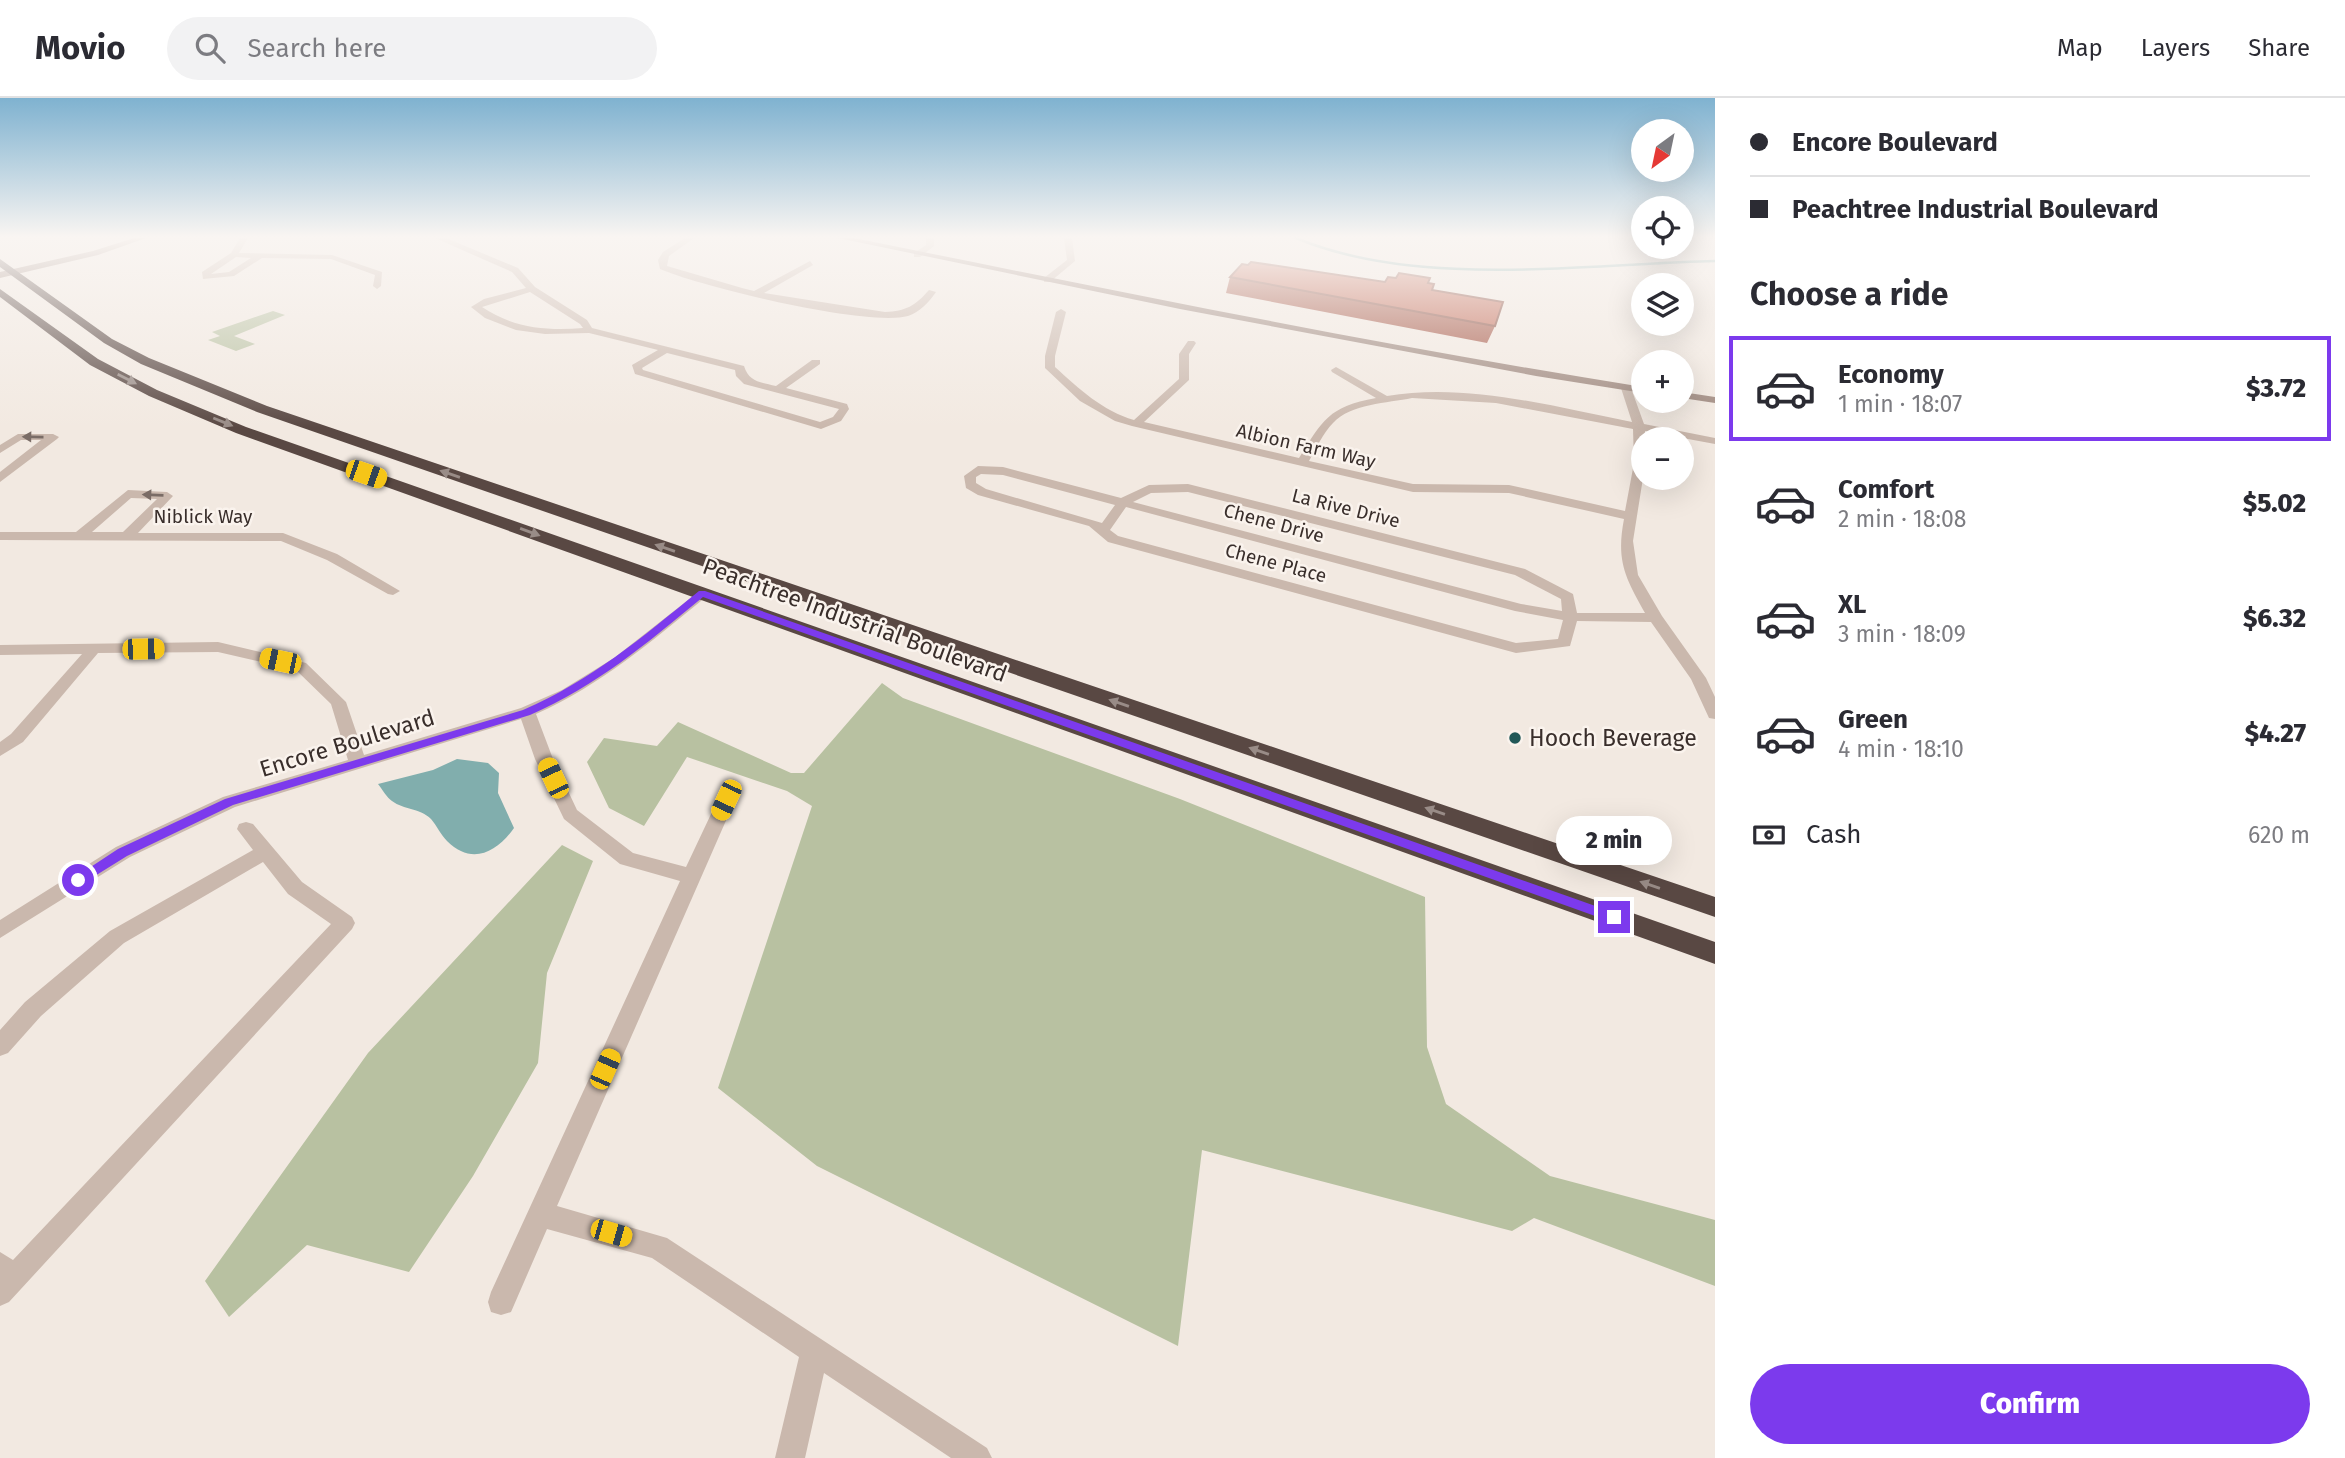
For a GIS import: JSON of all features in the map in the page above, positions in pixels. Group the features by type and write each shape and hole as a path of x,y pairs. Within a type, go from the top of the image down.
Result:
{"highway":[{"name":"Peachtree Industrial Boulevard","path":"13,301 88,358 184,406 291,448 1715,953"},
{"name":"Peachtree Industrial Boulevard","path":"54,301 108,341 145,361 251,405 1715,907"}],"street":[{"path":"485,301 476,307 513,327 563,332 589,330 740,368 741,376 748,382 844,408 837,419 821,426 639,372 636,367 665,350"},
{"path":"551,301 584,322 589,330"},
{"path":"798,301 891,316 907,314 924,301"},
{"path":"1163,301 1631,389"},
{"name":"Albion Farm Way","path":"1061,312 1049,356 1050,368 1084,399 1119,419 1301,464 1413,488 1509,489 1629,516"},
{"path":"1136,424 1184,380 1184,354 1191,343"},
{"path":"776,391 816,362"},
{"path":"1336,370 1386,400"},
{"path":"1301,464 1328,421 1337,414 1363,404 1412,395 1458,395 1639,427 1626,388"},
{"path":"1694,397 1715,400"},
{"path":"0,450 18,437 52,437 0,478"},
{"path":"1694,437 1715,441"},
{"name":"Chene Drive","path":"970,476 978,470 1003,471 1570,619 1655,617"},
{"name":"Chene Place","path":"970,476 970,485 982,492 1094,523 1113,539 1516,648 1565,643 1570,619"},
{"name":"La Rive Drive","path":"1122,502 1149,489 1188,488 1520,572 1568,597 1570,619"},
{"path":"1634,490 1626,541 1631,575 1655,617 1698,678 1715,714"},
{"path":"81,535 128,494 167,496 128,535"},
{"path":"1103,531 1122,502"},
{"name":"Niblick Way","path":"0,536 283,537 332,557 393,590"},
{"name":"Encore Boulevard","path":"0,930 122,852 217,808 527,712 568,694 619,661 702,593"},
{"path":"0,650 218,647 301,666 338,702 358,763"},
{"path":"0,750 18,738 93,650"},
{"path":"527,712 544,760 570,814 627,859 691,876"},
{"path":"501,1302 726,800"},
{"path":"4,1280 345,923 295,888 246,829"},
{"path":"0,1046 33,1009 117,937 265,852"},
{"path":"540,1214 658,1247 977,1458"},
{"path":"790,1458 816,1350"}],"green space":[{"path":"273,311 285,315 234,336 255,344 236,351 208,340 220,336 212,332"},
{"path":"882,683 903,698 1180,799 1425,897 1427,1047 1446,1104 1550,1176 1715,1220 1715,1286 1534,1218 1512,1231 1202,1150 1178,1346 817,1166 718,1088 812,806 787,791 687,757 644,826 609,808 587,762 604,738 657,746 678,722 791,773 804,773"},
{"path":"562,845 593,861 547,973 538,1063 473,1176 409,1272 307,1245 229,1317 205,1281 368,1053"}],"water":[{"path":"457,759 488,763 499,773 498,793 514,828 500,844 484,853 466,853 456,849 431,819 392,801 378,784 433,770"}],"building":[{"path":"1362,301 1503,302 1495,326"}],"place":[{"name":"Hooch Beverage","path":"1515,738"}],"route":[{"path":"78,880 122,852 229,802 527,712 568,694 619,661 702,593 1614,917"}]}
